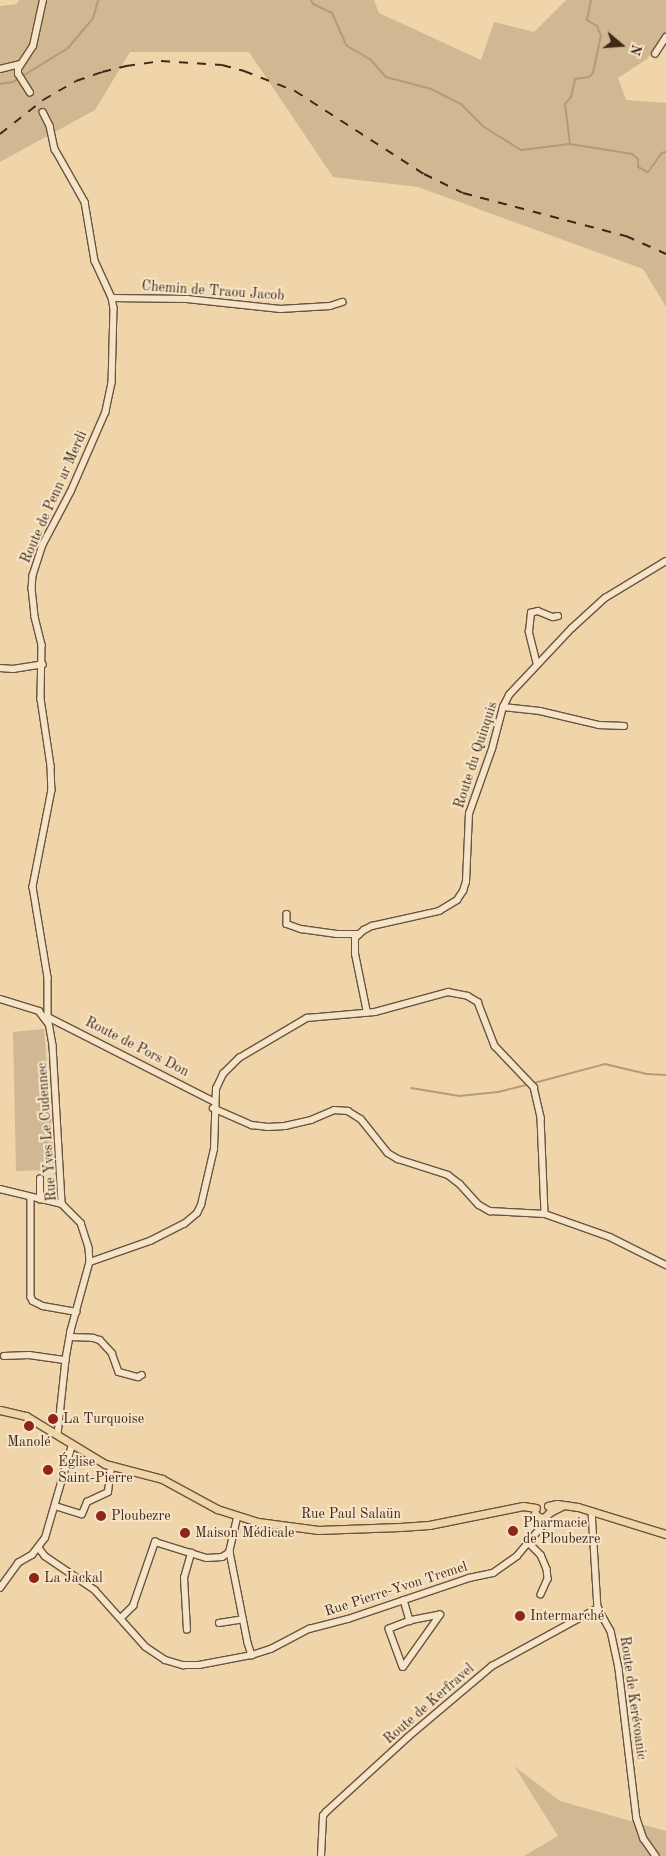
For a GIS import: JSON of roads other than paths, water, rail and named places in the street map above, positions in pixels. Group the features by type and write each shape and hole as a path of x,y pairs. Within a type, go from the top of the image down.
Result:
{"main road":[{"name":"Rue Paul Salaün","path":"0,1410 26,1416 72,1445 111,1466 162,1480 214,1507 238,1516 286,1526 324,1529 429,1525 513,1509 538,1514 540,1504 549,1509"},
{"path":"538,1514 565,1505 592,1511 666,1534"}],"street":[{"path":"30,93 23,84 19,67 33,46 43,0"},
{"path":"655,54 666,36"},
{"path":"0,69 19,67"},
{"name":"Route de Penn ar Merdi","path":"43,112 50,126 55,149 85,202 95,261 112,298 114,308 112,383 106,412 71,492 43,545 33,575 33,601 42,645 41,699 51,766 52,790 33,887 48,978 48,1017 50,1025"},
{"name":"Chemin de Traou Jacob","path":"112,298 187,299 280,309 330,306 342,302"},
{"name":"Route du Quinquis","path":"359,934 364,930 387,922 439,911 457,900 466,882 469,814 492,749 503,707 509,696 572,628 605,598 666,562"},
{"path":"537,665 529,632 531,613 538,611 553,617 558,616"},
{"path":"0,668 13,669 42,664"},
{"path":"503,707 540,711 591,724 624,726"},
{"path":"286,914 286,924 302,929 337,934 359,934 354,943 355,954 367,1013"},
{"path":"90,1262 150,1241 175,1229 195,1216 201,1206 214,1149 216,1125 214,1101 218,1082 231,1064 294,1024 314,1017 367,1013 448,992 468,996 481,1006 494,1046 534,1087 541,1118 546,1196 545,1214"},
{"path":"0,999 39,1011 50,1025"},
{"name":"Route de Pors Don","path":"48,1017 214,1101"},
{"name":"Rue Yves Le Cudennec","path":"50,1025 53,1046 62,1204 81,1223 89,1248 90,1262 70,1337 58,1435"},
{"path":"214,1108 252,1125 268,1127 285,1126 311,1120 334,1110 344,1110 361,1119 388,1153 398,1159 448,1175 487,1210 545,1214 619,1241 666,1265"},
{"path":"40,1178 40,1200"},
{"path":"0,1189 62,1204"},
{"path":"31,1198 31,1298 43,1306 76,1312"},
{"path":"70,1337 100,1340 112,1354 119,1372 138,1377 142,1375"},
{"path":"4,1356 29,1355 66,1360"},
{"path":"0,1588 18,1563 38,1548 45,1538 72,1445"},
{"path":"55,1506 82,1514 87,1502 108,1492 111,1466"},
{"name":"Route de Kerévoanic","path":"592,1511 598,1608 612,1631 619,1669 637,1819 644,1840 656,1856"},
{"name":"Rue Pierre-Yvon Tremel","path":"38,1548 45,1556 95,1590 146,1647 165,1660 199,1665 252,1655 272,1649 310,1629 348,1619 469,1578 493,1573 511,1563 529,1543 536,1533 538,1514"},
{"path":"238,1516 230,1552 252,1655"},
{"path":"122,1618 133,1606 155,1542 215,1558 225,1556 230,1552"},
{"path":"529,1543 542,1555 547,1569 548,1579 541,1595"},
{"path":"187,1630 184,1578 191,1553"},
{"path":"404,1600 410,1621"},
{"name":"Route de Kerfravel","path":"321,1856 324,1816 326,1812 408,1736 492,1666 598,1608"},
{"path":"440,1616 403,1667 389,1629 410,1621 440,1616"},
{"path":"219,1624 243,1619"}],"waterway":[{"path":"0,84 13,82 68,48 93,18 98,0"},
{"path":"311,0 313,4 332,13 347,46 371,60 386,77 431,89 461,104 484,127 521,150 570,144 632,154 638,159 638,167 648,172 662,153 666,152"},
{"path":"570,144 565,104 571,97 575,79 589,77 593,73 601,36 597,26 587,20 591,0"},
{"path":"534,1083 605,1064 647,1074 666,1075"},
{"path":"411,1088 459,1096 498,1092 529,1084"}],"tunnel":[{"path":"30,93 43,112"}],"railway":[{"path":"0,134 43,100 76,81 102,72 161,61 222,65 244,71 295,91 424,174 463,193 626,236 666,254"}],"place":[{"name":"La Turquoise","path":"53,1419"},
{"name":"Manolé","path":"29,1426"},
{"name":"Église Saint-Pierre","path":"48,1470"},
{"name":"Ploubezre","path":"101,1516"},
{"name":"Pharmacie de Ploubezre","path":"513,1531"},
{"name":"Maison Médicale","path":"185,1533"},
{"name":"La Jackal","path":"34,1578"},
{"name":"Intermarché","path":"520,1616"}]}
